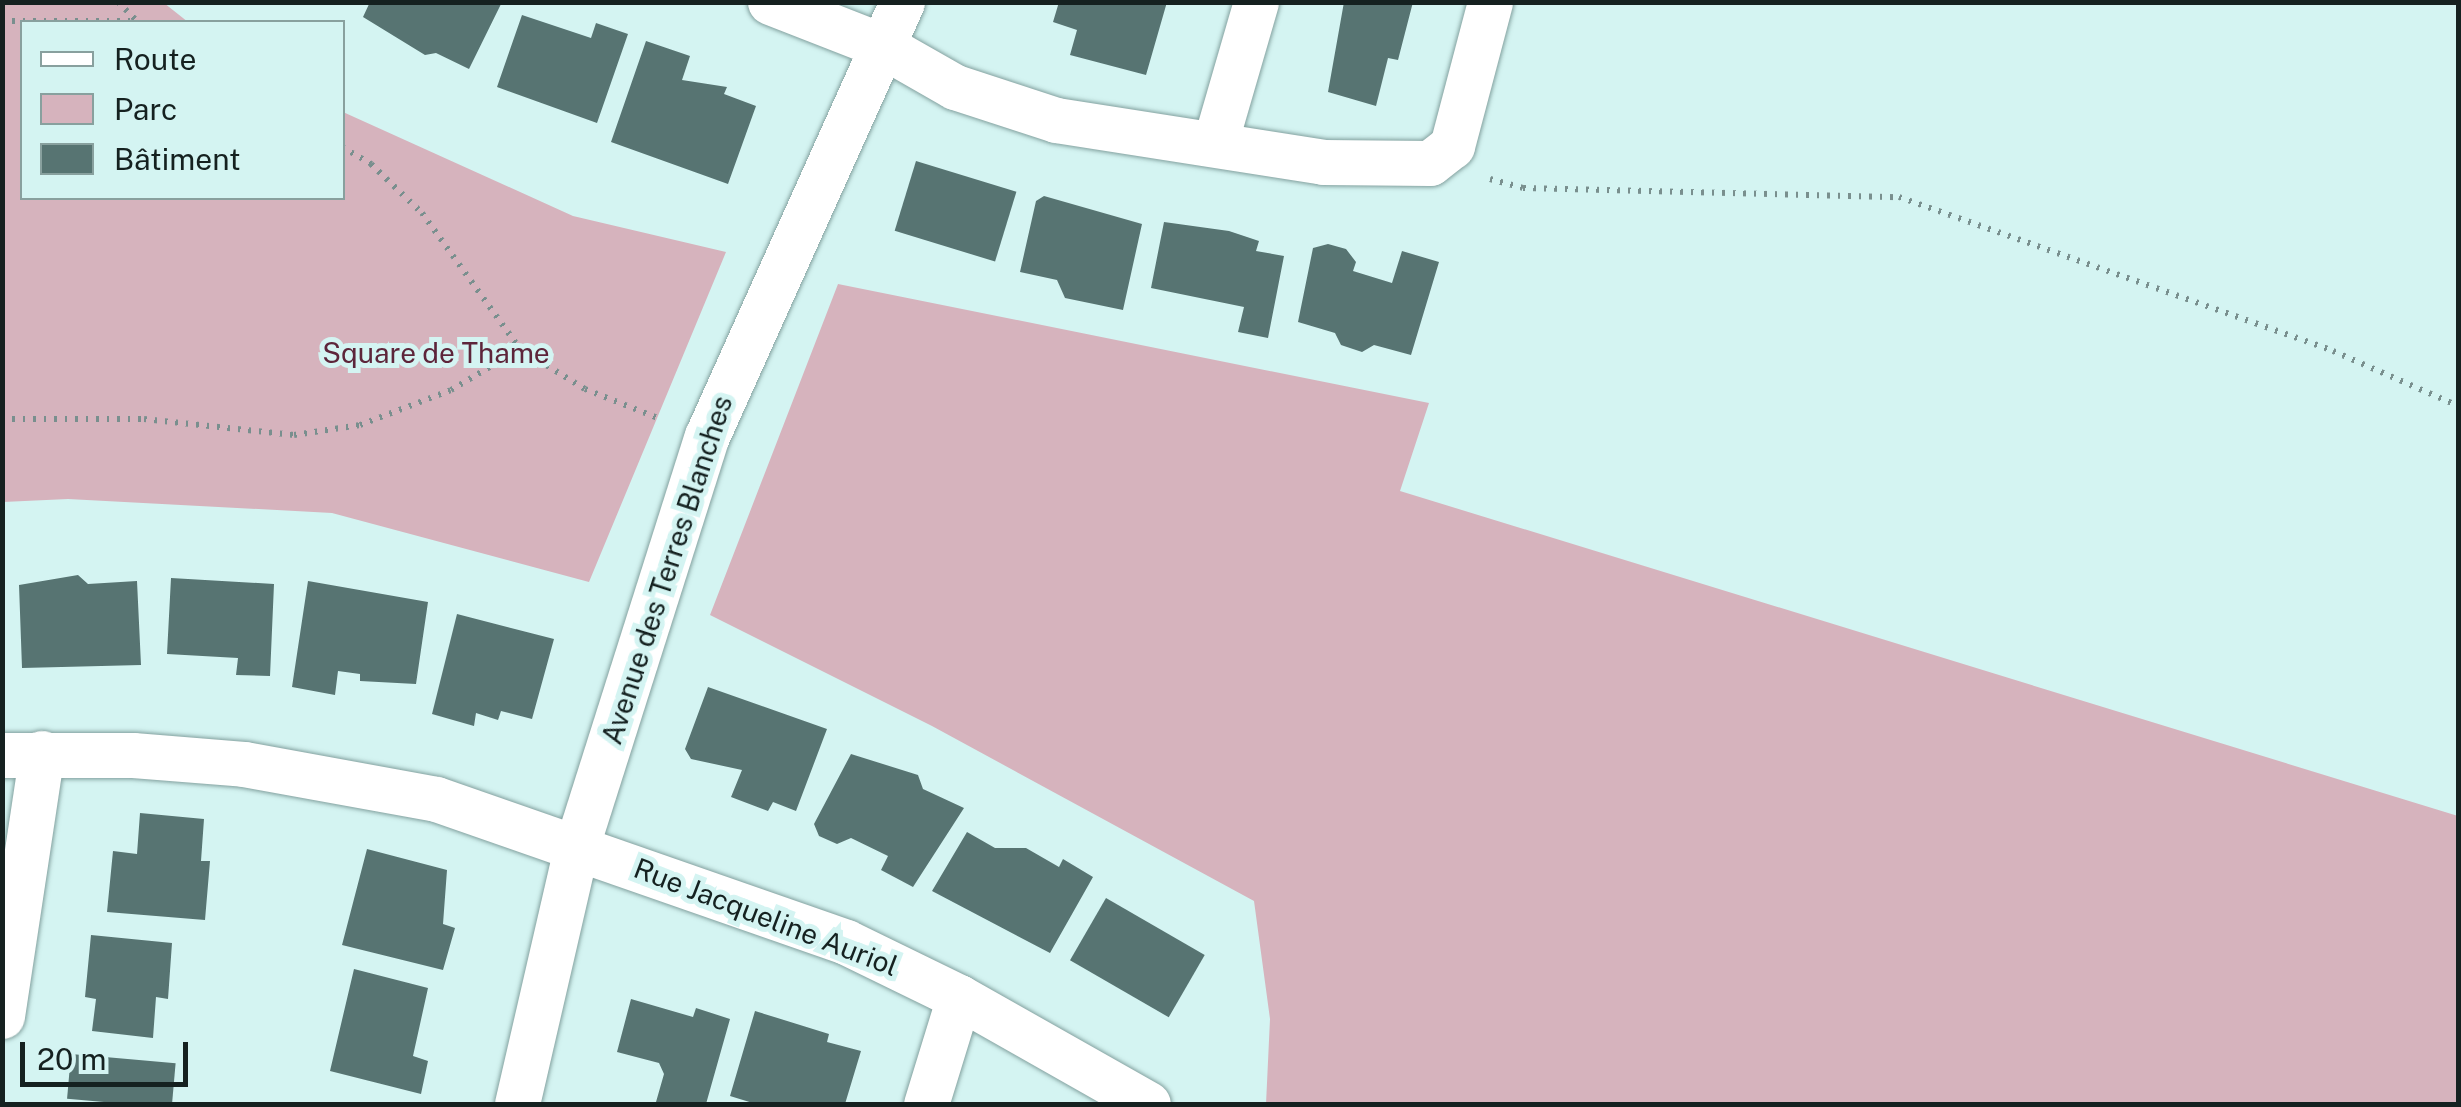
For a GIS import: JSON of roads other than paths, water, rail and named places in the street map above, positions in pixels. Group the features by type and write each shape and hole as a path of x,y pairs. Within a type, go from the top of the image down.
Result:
{"street":[{"path":"770,2 883,46 955,87 1056,120 1323,162 1430,162 1452,146 1490,2"},
{"name":"Avenue des Terres Blanches","path":"517,1104 577,845 707,436 902,2"},
{"path":"1215,142 1256,2"},
{"path":"2,1016 22,754"},
{"name":"Rue Jacqueline Auriol","path":"22,754 133,754 344,779 436,799 577,845 846,942 959,996 1148,1104"},
{"path":"926,1104 959,996"}],"park label":[{"name":"Square de Thame","path":"436,353"}]}
